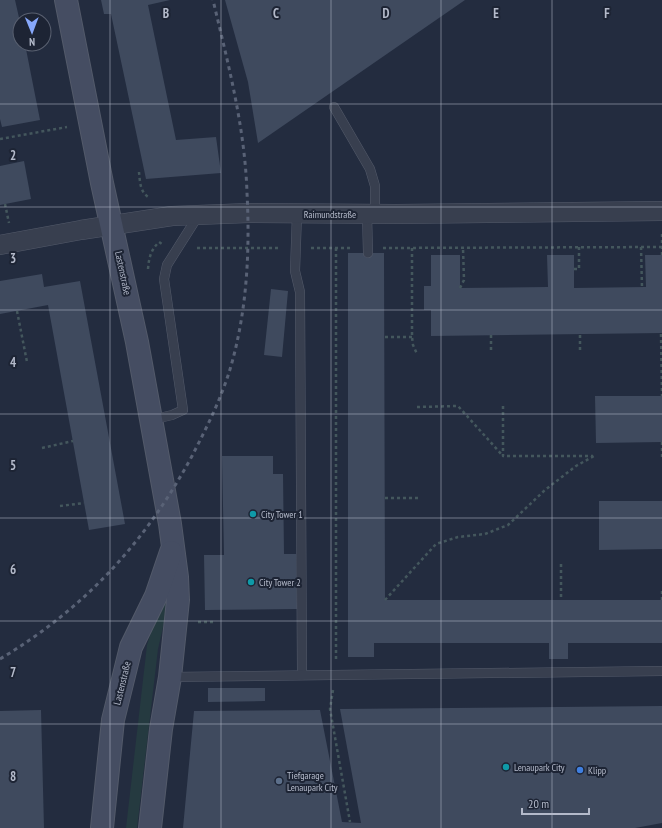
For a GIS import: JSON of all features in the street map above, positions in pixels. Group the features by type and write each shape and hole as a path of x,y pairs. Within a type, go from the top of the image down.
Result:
{"main road":[{"name":"Lastenstraße","path":"66,0 138,342 150,421 173,547 178,600 170,676 161,729 150,828"},
{"name":"Lastenstraße","path":"102,828 113,720 131,647 156,596 173,547"}],"street":[{"name":"Raimundstraße","path":"0,245 112,224 172,216 248,213 371,214 662,211"}],"lane":[{"path":"334,107 370,170 375,186 368,250"},
{"path":"297,214 296,271 300,299 302,675"},
{"path":"150,421 172,415 183,410 164,279 167,265 176,248 198,216"},
{"path":"170,676 662,671"}],"path":[{"path":"0,139 67,126"},
{"path":"5,204 9,226"},
{"path":"159,242 176,248 336,248 368,250 412,248 662,247"},
{"path":"574,269 579,270 579,247"},
{"path":"641,247 642,287"},
{"path":"336,248 336,674 330,709 350,822"},
{"path":"412,248 412,337 413,345 417,354"},
{"path":"460,288 464,280 463,248"},
{"path":"17,311 27,362"},
{"path":"661,334 662,396"},
{"path":"491,335 491,353"},
{"path":"580,335 580,352"},
{"path":"385,337 412,337"},
{"path":"385,600 436,544 452,538 485,534 508,525 550,486 576,466 594,456 503,456 458,406 417,407"},
{"path":"503,406 503,456"},
{"path":"42,448 73,441"},
{"path":"662,442 662,460"},
{"path":"385,498 418,498"},
{"path":"60,506 84,503"},
{"path":"561,564 561,600"},
{"path":"662,590 662,600"},
{"path":"200,622 214,622"}],"green space":[{"path":"166,599 168,605 158,649 137,828 126,828 147,645 151,632"}],"building":[{"path":"0,0 15,0 18,12 12,12 12,52 27,52 40,120 2,127 0,119"},
{"path":"101,0 170,0 148,5 176,140 216,137 221,173 146,179 111,14 104,14"},
{"path":"225,0 465,0 258,143 248,82"},
{"path":"24,161 31,199 0,205 0,166"},
{"path":"348,253 384,253 385,600 662,600 662,643 568,643 568,659 549,659 549,643 374,643 374,657 348,657"},
{"path":"431,255 460,255 460,288 548,287 547,255 574,255 574,288 646,287 645,255 662,255 662,333 431,336 431,310 424,310 424,286 431,286"},
{"path":"42,274 44,287 80,281 125,524 89,530 48,305 0,314 0,281"},
{"path":"271,289 288,291 282,357 264,355"},
{"path":"595,396 662,396 662,442 596,443"},
{"path":"222,456 273,456 273,474 283,474 284,554 296,554 297,609 205,610 204,555 224,555"},
{"path":"599,501 662,501 662,549 599,550"},
{"path":"208,688 265,688 265,701 208,702"},
{"name":"Lenaupark City","path":"662,706 662,823 635,828 183,828 194,711 320,710 342,822 361,823 340,709"},
{"path":"41,710 44,828 0,828 0,711"}],"railway":[{"path":"0,659 31,639 86,595 133,545 174,488 192,456 214,412 231,366 241,324 246,280 248,237 246,169 235,96 213,0"}],"place":[{"name":"City Tower 1","path":"253,514"},
{"name":"City Tower 2","path":"251,582"},
{"name":"Lenaupark City","path":"506,767"},
{"name":"Klipp","path":"580,770"},
{"name":"Tiefgarage Lenaupark City","path":"279,781"}]}
